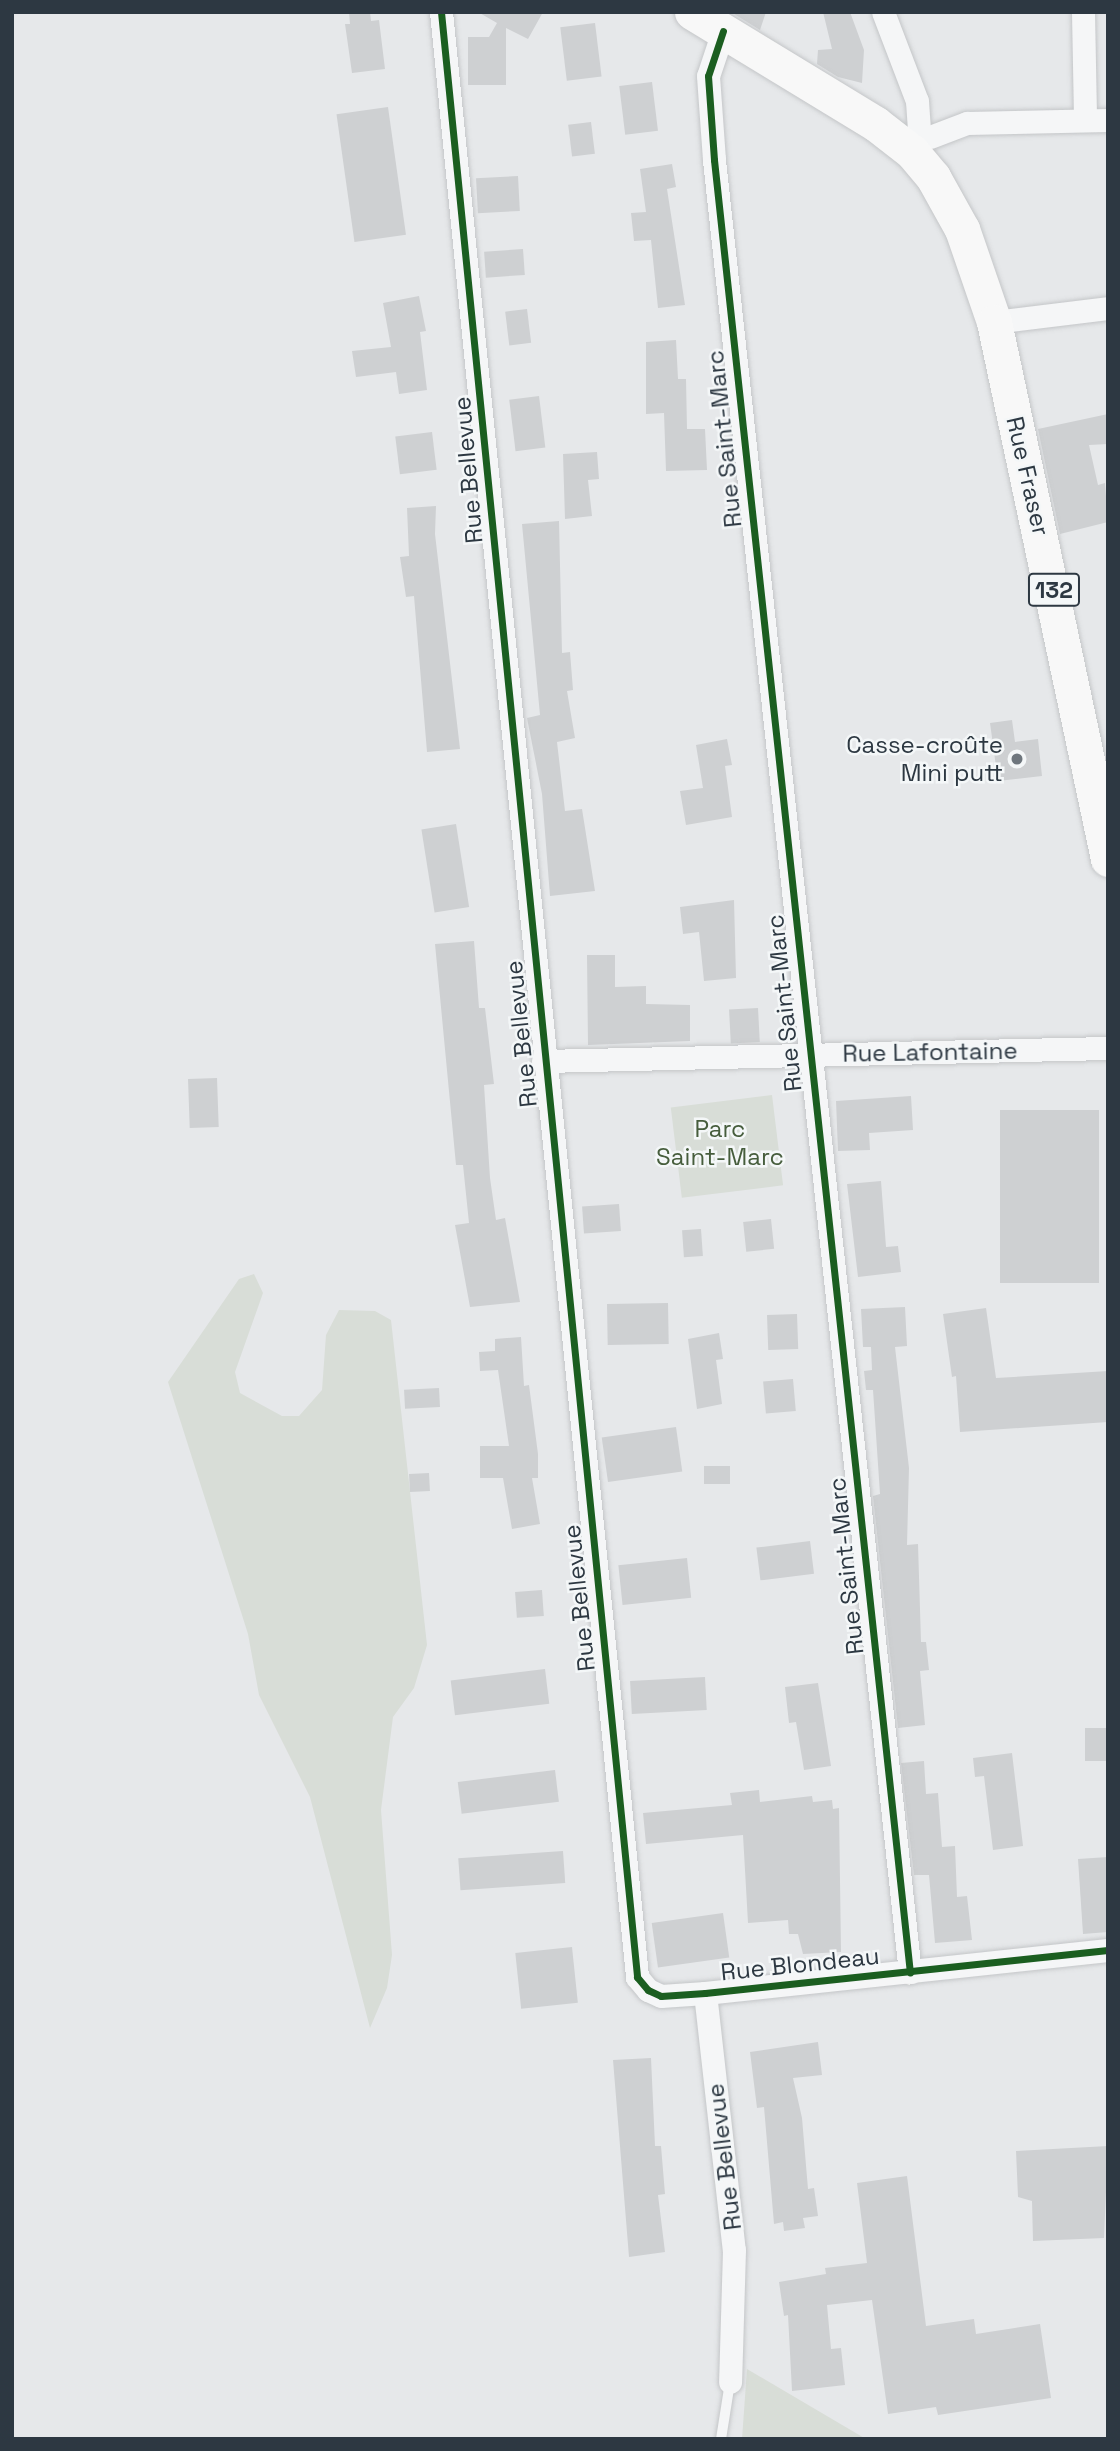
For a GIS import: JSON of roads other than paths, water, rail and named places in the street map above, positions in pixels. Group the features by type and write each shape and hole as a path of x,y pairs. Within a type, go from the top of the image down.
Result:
{"main road":[{"name":"132","path":"692,12 876,124 920,139"},
{"name":"Rue Fraser","path":"920,139 933,177 972,253 993,322 1108,859"}],"street":[{"name":"Rue Bellevue","path":"440,12 543,1061 637,1977 648,1990 661,1996 705,1993 734,2250 730,2382"},
{"path":"883,12 917,100 920,139 967,123 1097,120 1083,12"},
{"name":"Rue Saint-Marc","path":"723,31 708,76 713,160 808,1055 910,1972"},
{"path":"993,322 1108,308"},
{"name":"Rue Lafontaine","path":"543,1061 1108,1048"},
{"name":"Rue Blondeau","path":"705,1993 1108,1950"}],"lane":[{"name":"Rue Bellevue","path":"721,2439 730,2382"}],"place":[{"name":"Casse-croûte Mini putt","path":"1017,759"}],"park label":[{"name":"Parc Saint-Marc","path":"720,1143"}]}
